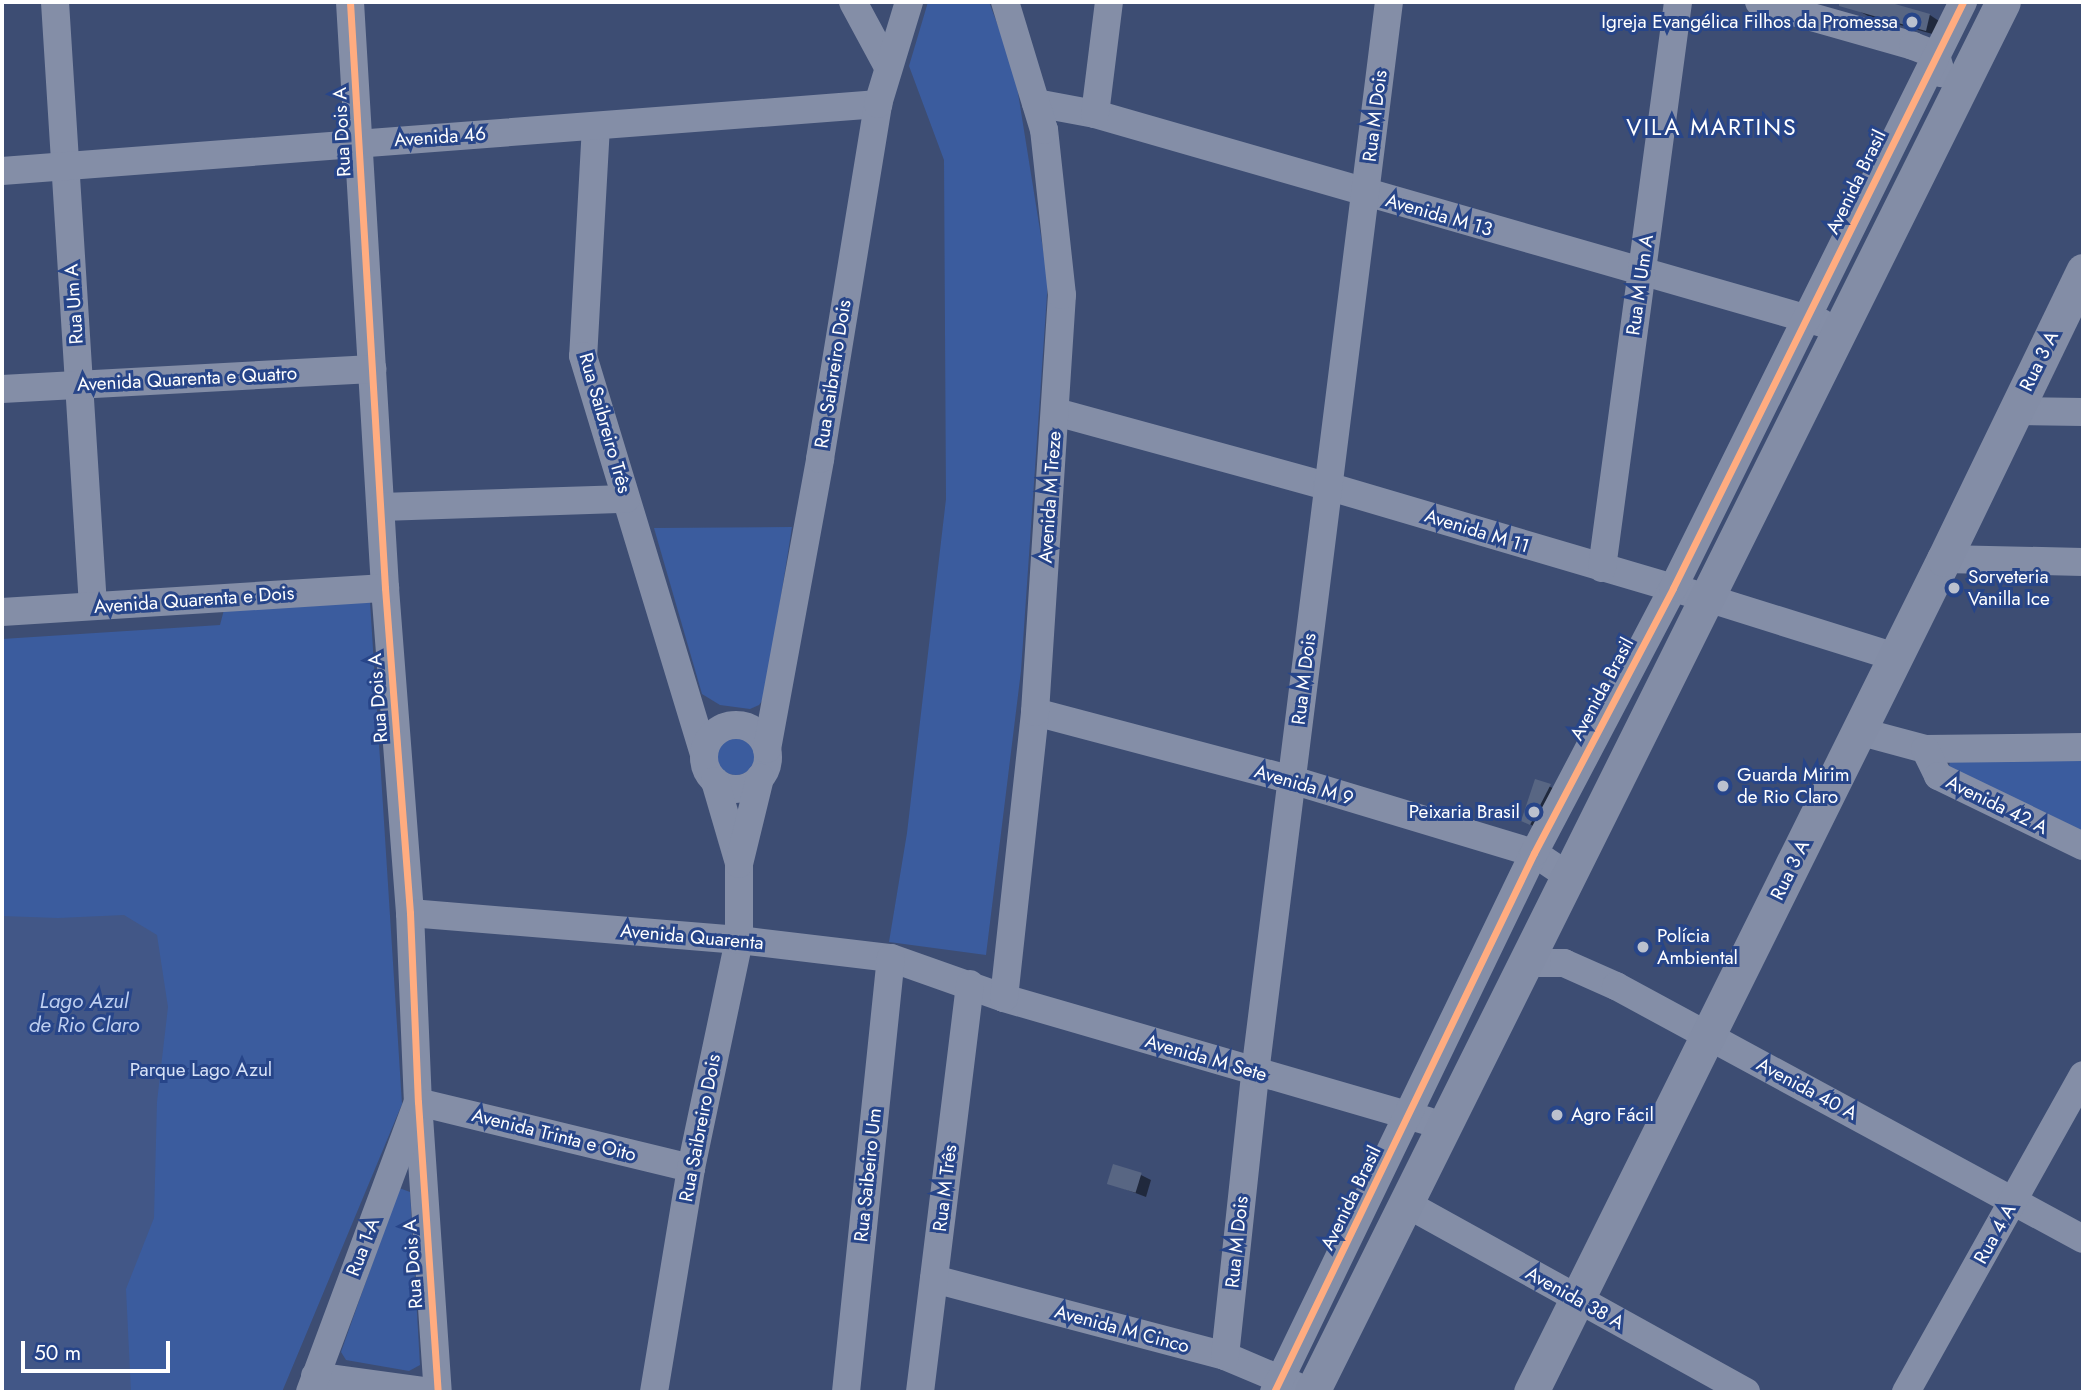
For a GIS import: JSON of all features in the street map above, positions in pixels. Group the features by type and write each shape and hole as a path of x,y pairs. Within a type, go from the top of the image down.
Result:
{"main road":[{"path":"1293,1389 1405,1203 2003,2"},
{"name":"Rua 3 A","path":"1531,1392 1944,559 2083,271"}],"street":[{"name":"Rua Um A","path":"55,2 93,606"},
{"name":"Rua Dois A","path":"350,2 386,587 410,913 418,1102 438,1392"},
{"path":"853,2 888,67"},
{"name":"Rua Saibreiro Dois","path":"767,749 822,446 878,104 909,2"},
{"name":"Avenida M Treze","path":"1004,998 1035,712 1062,295 1053,193 1044,130 1005,2"},
{"path":"1095,114 1110,2"},
{"name":"Rua M Dois","path":"1225,1356 1255,1073 1390,2"},
{"name":"Rua M Um A","path":"1602,568 1678,2"},
{"path":"1759,2 1936,55 1951,107"},
{"name":"Avenida Brasil","path":"1293,1389 1409,1116 1534,853 1673,589 1963,2"},
{"name":"Avenida M 13","path":"1036,103 1095,114 1642,274 1842,328"},
{"name":"Avenida 46","path":"2,171 878,104"},
{"name":"Rua Saibreiro Três","path":"596,125 582,348 691,712 709,744"},
{"name":"Avenida Quarenta e Quatro","path":"2,389 372,369"},
{"path":"2014,411 2083,412"},
{"name":"Avenida M 11","path":"1056,412 1327,486 1707,598 1895,657"},
{"path":"381,507 626,499"},
{"path":"1944,559 2083,562"},
{"name":"Avenida Quarenta e Dois","path":"2,612 386,587"},
{"name":"Avenida M 9","path":"1035,712 1292,780 1534,853 1567,875"},
{"path":"745,726 755,731 767,749 768,760 760,778 743,788 733,789 715,781 709,774 709,744 723,728 745,726"},
{"name":"Avenida 42 A","path":"1858,731 1925,749 2083,747"},
{"name":"Avenida 42 A","path":"1925,749 1938,776 2083,846"},
{"name":"Rua Saibreiro Dois","path":"654,1392 691,1168 739,940 739,864 760,778"},
{"name":"Rua Saibreiro Dois","path":"715,781 739,864"},
{"name":"Avenida Quarenta","path":"410,913 739,940 891,958 970,984"},
{"name":"Rua Saibeiro Um","path":"846,1392 891,958"},
{"name":"Avenida 40 A","path":"1524,962 1564,963 1616,986 2083,1239"},
{"name":"Avenida M Sete","path":"970,984 1004,998 1255,1073 1443,1125"},
{"name":"Rua M Três","path":"920,1392 970,984"},
{"name":"Rua 4 A","path":"1906,1392 2083,1075"},
{"name":"Avenida Trinta e Oito","path":"418,1102 691,1168"},
{"name":"Rua 1-A","path":"313,1384 418,1102"},
{"name":"Avenida 38 A","path":"1405,1203 1746,1392"},
{"name":"Avenida M Cinco","path":"933,1279 1225,1356 1293,1389"},
{"path":"313,1384 432,1392"}],"green space":[{"path":"928,2 989,2 1014,68 1048,280 1021,671 986,955 889,942 907,833 946,499 944,160 909,66"},
{"path":"792,527 765,697 759,705 750,709 720,705 702,694 654,528"},
{"name":"Parque Lago Azul","path":"370,602 402,1104 282,1392 2,1392 2,639 220,625 225,606"},
{"path":"736,735 744,736 750,741 755,747 755,763 750,769 744,774 736,775 728,774 722,769 717,763 716,755 717,747 722,741 728,736"},
{"path":"1951,755 2083,756 2083,831 1949,767"},
{"path":"399,1188 410,1192 420,1365 409,1371 346,1360 341,1352"}],"water":[{"name":"Lago Azul de Rio Claro","path":"124,915 157,935 168,1007 157,1102 154,1218 126,1289 131,1392 2,1392 2,916 58,918"}],"building":[{"name":"Igreja Evangélica Filhos da Promessa","path":"1839,2 1888,2 1930,14 1926,31 1839,6"},
{"name":"Peixaria Brasil","path":"1535,779 1551,784 1530,825 1521,821"},
{"path":"1113,1164 1142,1173 1136,1193 1107,1184"}],"cycle path":[{"path":"350,2 385,588 410,913 418,1102 438,1392"},
{"path":"1274,1392 1534,853 1673,588 1963,2"}],"place":[{"name":"Igreja Evangélica Filhos da Promessa","path":"1912,22"},
{"name":"Sorveteria Vanilla Ice","path":"1954,588"},
{"name":"Guarda Mirim de Rio Claro","path":"1723,786"},
{"name":"Peixaria Brasil","path":"1534,812"},
{"name":"Polícia Ambiental","path":"1643,947"},
{"name":"Agro Fácil","path":"1557,1115"}],"district":[{"name":"VILA MARTINS","path":"1712,127"}]}
